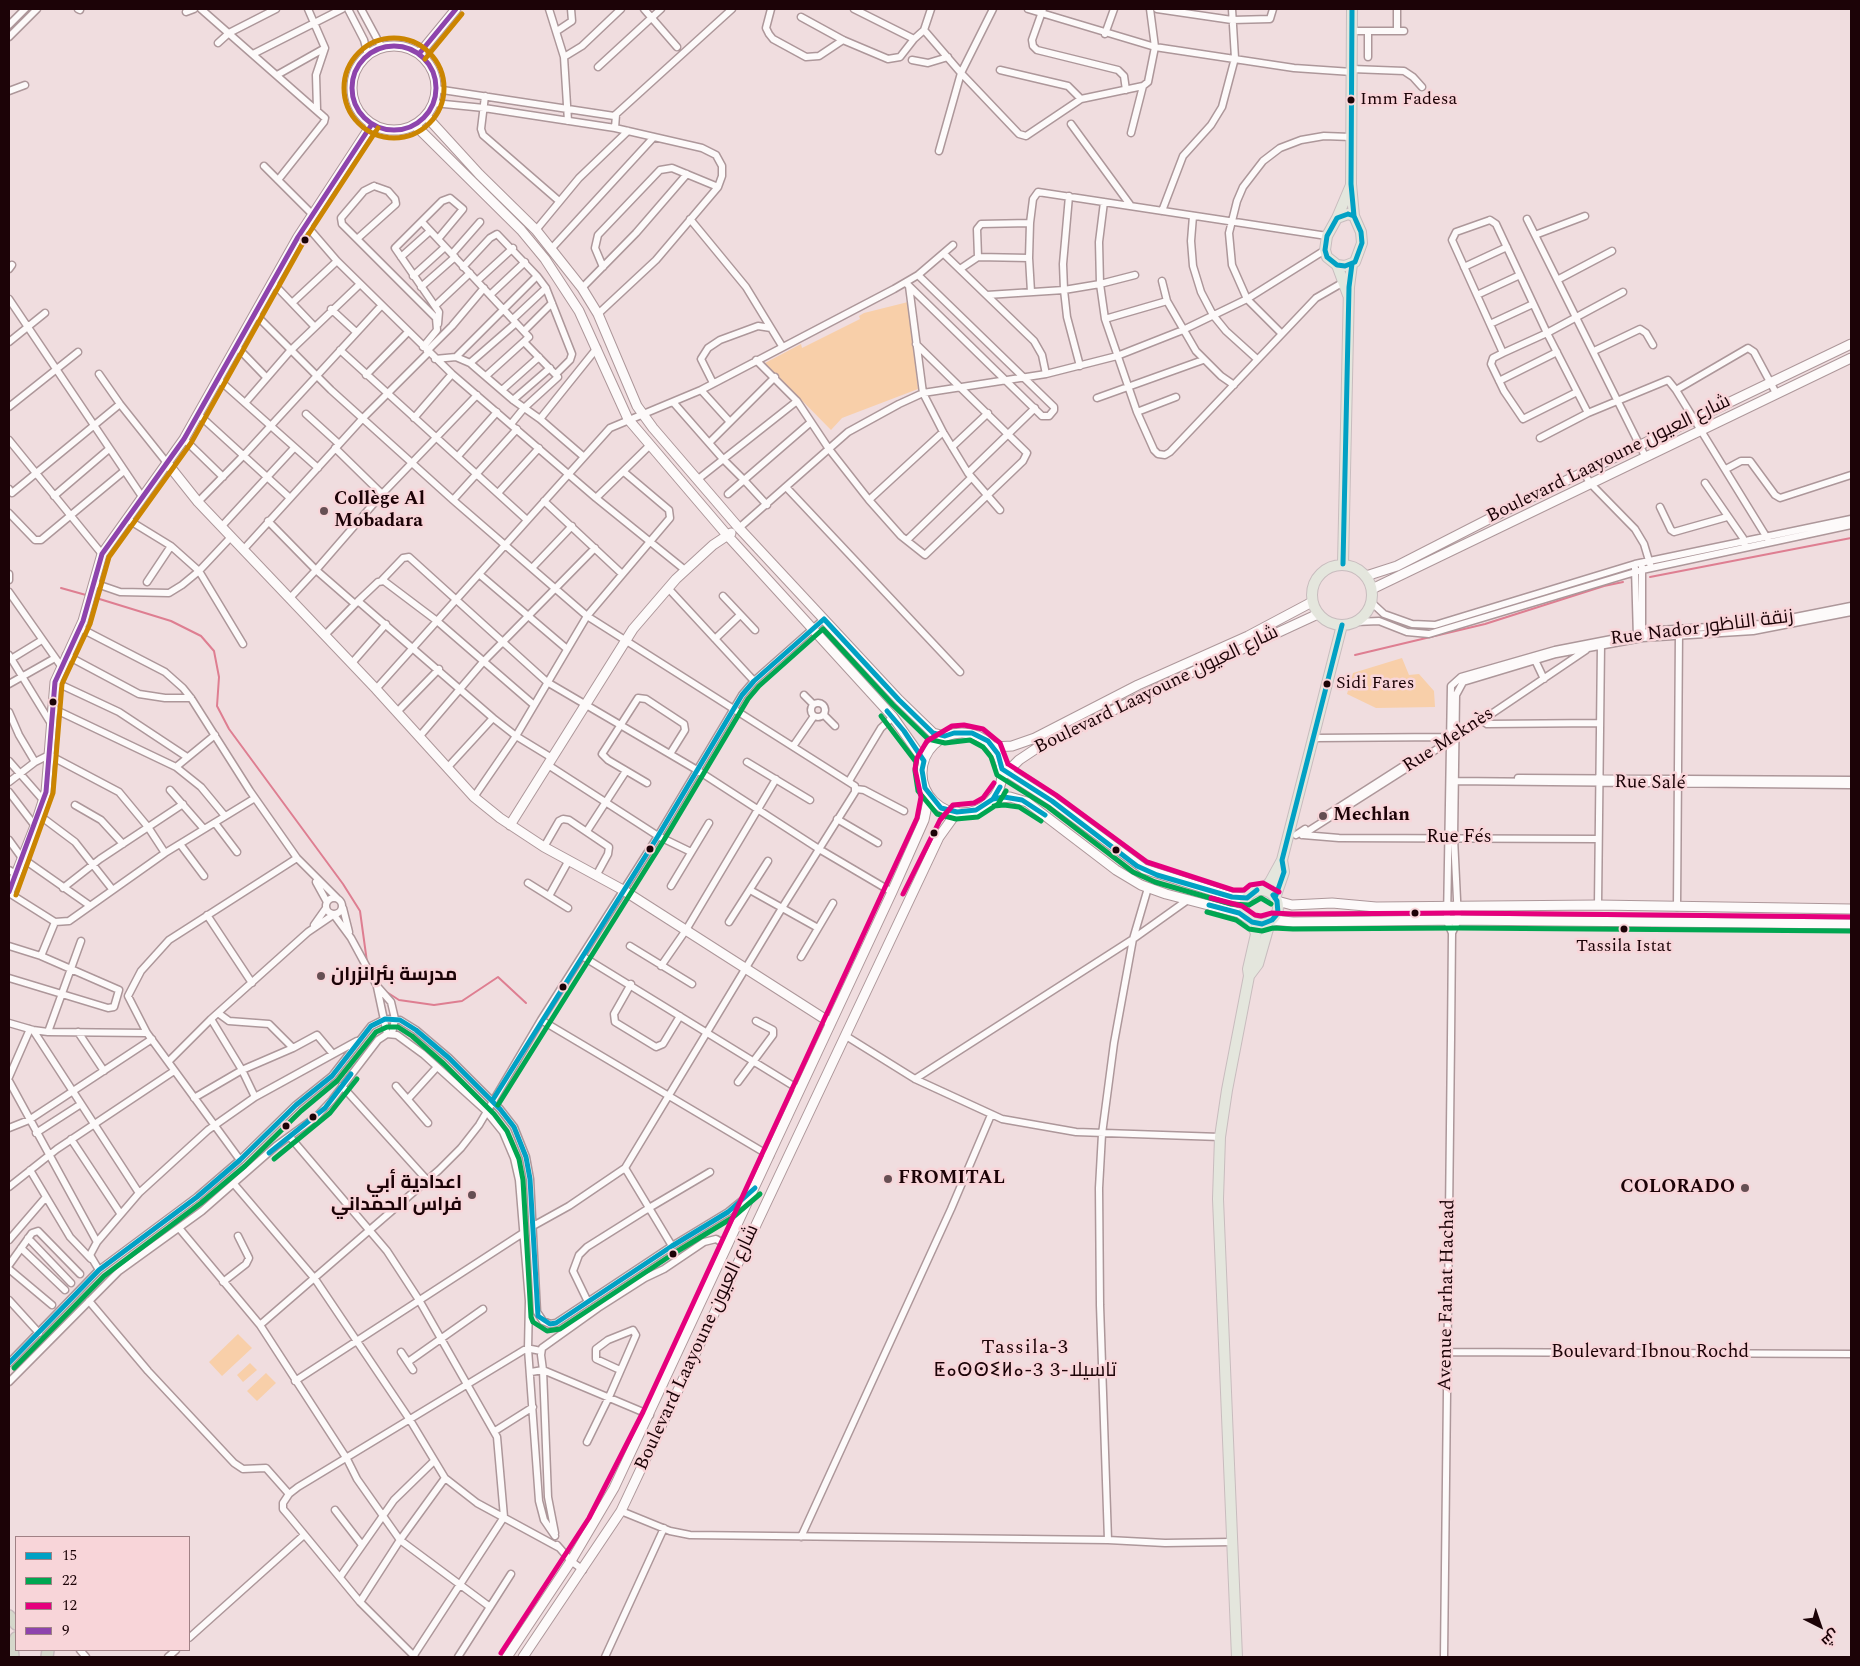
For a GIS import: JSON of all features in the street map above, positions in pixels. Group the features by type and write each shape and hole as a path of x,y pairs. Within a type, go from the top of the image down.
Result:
{"main road":[{"path":"1337,265 1352,264 1358,259 1362,243 1361,232 1354,216 1351,184 1352,9"},
{"path":"1349,296 1337,265 1327,256 1325,250 1326,236 1337,218 1351,184"},
{"path":"1337,218 1348,214 1354,216"},
{"path":"1344,564 1349,296 1352,264"},
{"path":"1344,564 1352,566 1366,576 1372,589 1371,602 1368,610 1355,622 1342,625 1325,620 1318,614 1312,602 1313,586 1316,578 1328,568 1344,564"},
{"path":"1250,976 1248,969 1256,934 1244,908 1247,898 1253,892 1263,890 1270,882 1296,835 1315,738 1342,625"},
{"path":"1237,1657 1219,1252 1220,1137 1227,1090 1250,976 1258,964 1271,921 1278,913 1276,899 1284,872 1282,860"},
{"path":"1263,890 1276,899"},
{"path":"1250,920 1262,924 1271,921"}],"street":[{"path":"9,25 25,9"},
{"path":"9,37 37,9"},
{"path":"186,12 194,9"},
{"path":"200,9 324,116 325,120 278,180"},
{"path":"218,43 228,33 276,9"},
{"path":"308,9 315,22 324,48 316,75 317,109"},
{"path":"253,54 342,9"},
{"path":"348,9 364,40 368,55"},
{"path":"361,9 382,48"},
{"path":"419,54 456,9"},
{"path":"549,9 564,57 568,121"},
{"path":"557,31 572,21 571,9"},
{"path":"564,57 582,46 621,9"},
{"path":"644,9 677,47"},
{"path":"598,67 662,9"},
{"path":"615,128 616,115 732,9"},
{"path":"771,9 766,28 769,34 773,39 806,57 819,56 843,40"},
{"path":"854,9 914,39"},
{"path":"801,16 843,40 893,60 900,57 924,30 931,9"},
{"path":"939,151 961,73 994,9"},
{"path":"1028,9 1042,11 1106,34 1155,47 1294,68 1404,71 1422,87"},
{"path":"1106,34 1114,9"},
{"path":"1131,133 1143,86 1150,76 1155,47 1150,9"},
{"path":"1158,9 1232,20 1267,20 1270,19 1273,11"},
{"path":"1162,211 1183,156 1211,125 1222,107 1235,58 1232,9"},
{"path":"1352,31 1400,31 1397,9"},
{"path":"1042,11 1032,40 1038,50 1118,70 1124,76 1126,90"},
{"path":"924,30 961,73 1023,136 1030,134 1081,99 1143,86"},
{"path":"1368,31 1368,57"},
{"path":"401,47 419,54 430,66 436,89 434,103 426,116 415,125 398,130 389,130 372,124 358,111 352,88 356,70 368,55 382,48 401,47"},
{"path":"277,75 324,48"},
{"path":"912,60 928,63 948,57"},
{"path":"1000,70 1068,86 1081,99"},
{"path":"9,90 25,85"},
{"path":"436,89 568,110 616,115"},
{"path":"485,96 483,135 560,201"},
{"path":"434,103 484,108 628,130 653,138 702,148 716,155 722,166 722,176 718,187 656,260 598,314"},
{"path":"426,116 479,174 536,230 582,288 598,314 642,414 697,480 739,528 916,718 933,732 945,736"},
{"path":"255,798 165,853 88,905 69,921 55,922 9,892 12,872 22,858 36,826 48,783 50,722 55,682 80,628 102,554 184,439 312,214 372,124"},
{"path":"1071,124 1131,206"},
{"path":"415,125 521,230 545,258 579,311 628,419 649,446 727,535 892,717 924,760"},
{"path":"536,230 579,178 628,130"},
{"path":"1281,333 1271,326 1247,299 1237,281 1229,251 1232,220 1243,186 1263,161 1280,148 1301,140 1324,136 1351,137"},
{"path":"552,248 653,138"},
{"path":"264,166 312,214"},
{"path":"603,267 595,248 598,234 660,170 672,168 718,187"},
{"path":"582,288 636,233 687,174"},
{"path":"357,239 396,204 395,198 384,188 374,186 366,189 342,216 342,224 357,239 434,316 438,324"},
{"path":"1031,292 1028,258 1030,223 1033,199 1038,192 1193,216 1232,220 1326,236"},
{"path":"1069,196 1063,264 1064,290 1067,318 1080,366"},
{"path":"426,350 440,315 400,257 395,246 447,198 452,198 462,206 459,215 438,239"},
{"path":"1104,202 1099,242 1100,284 1105,319 1137,412 1154,450 1158,454 1165,455 1316,298 1342,282"},
{"path":"1193,216 1191,241 1193,266 1201,292 1213,315 1236,342 1257,359"},
{"path":"1535,235 1584,216"},
{"path":"690,219 746,287 782,346"},
{"path":"1527,219 1559,279 1645,456"},
{"path":"1503,353 1452,240 1456,232 1490,220 1494,221 1588,414"},
{"path":"422,222 524,330 529,338 486,376"},
{"path":"421,288 453,255 480,222"},
{"path":"978,257 979,226 1030,223"},
{"path":"306,225 337,261 435,359 648,542 685,570"},
{"path":"400,257 430,230"},
{"path":"464,267 495,234 513,248 546,288 572,356 556,374"},
{"path":"376,689 605,432 628,419 701,390 782,346 908,284 953,245"},
{"path":"1464,267 1506,247"},
{"path":"413,276 446,248"},
{"path":"477,281 513,248"},
{"path":"510,825 625,642 668,588 685,570 767,505 829,449 861,424 923,393 1046,374 1117,356 1182,330 1247,299 1325,250"},
{"path":"1559,279 1612,251"},
{"path":"944,254 1040,348 1046,374"},
{"path":"960,269 978,257 1028,258"},
{"path":"292,303 337,261"},
{"path":"490,295 525,262"},
{"path":"435,306 470,274"},
{"path":"908,284 1006,381 1047,418 1055,408 918,275"},
{"path":"987,295 1064,290 1100,284 1135,275"},
{"path":"1477,295 1520,275"},
{"path":"456,357 537,276"},
{"path":"1162,281 1166,301 1182,330 1203,360 1234,385"},
{"path":"272,282 314,326"},
{"path":"245,403 266,377 314,326 360,284"},
{"path":"908,284 923,393 943,432 969,475 986,497 1000,510"},
{"path":"243,550 363,418 388,394 426,350 452,326 484,288"},
{"path":"470,363 546,288"},
{"path":"1577,392 1523,419 1504,391 1491,361 1503,353 1547,333 1623,292"},
{"path":"9,299 26,328 57,369 143,498"},
{"path":"1105,319 1166,301"},
{"path":"524,330 552,303"},
{"path":"1490,324 1533,304"},
{"path":"198,502 244,455 381,306"},
{"path":"331,309 356,332"},
{"path":"9,342 45,313"},
{"path":"255,314 316,376 504,546 587,616 625,642 735,708 849,780 856,789"},
{"path":"713,383 701,359 708,348 725,338 754,326 772,328"},
{"path":"1594,351 1640,329 1646,333 1653,344"},
{"path":"366,374 408,332"},
{"path":"511,424 524,408 558,377 525,343"},
{"path":"756,360 775,376 797,401 829,449 869,500 907,540 920,552 927,554 1026,456 1024,448 916,344"},
{"name":"Boulevard Laayoune شارع العيون","path":"1366,576 1396,566 1640,445 1851,344"},
{"path":"236,346 266,377"},
{"path":"540,419 597,348"},
{"path":"1676,390 1748,348 1754,352 1776,394"},
{"path":"340,350 527,520"},
{"path":"9,407 78,352"},
{"path":"1499,381 1557,352"},
{"path":"435,359 456,357 470,363 584,457"},
{"path":"502,390 538,357"},
{"name":"Boulevard Laayoune شارع العيون","path":"1372,589 1851,358"},
{"path":"1096,398 1203,360"},
{"path":"513,400 550,368"},
{"path":"99,374 120,404 198,502 352,663 474,797 510,825 544,847 623,890 831,1023"},
{"path":"414,418 452,374"},
{"path":"709,443 775,376"},
{"path":"218,379 318,468"},
{"path":"1540,438 1588,414 1665,380 1670,382 1769,539"},
{"path":"701,390 730,422"},
{"path":"290,598 382,494 477,395"},
{"path":"1137,412 1176,397"},
{"path":"697,480 797,401"},
{"path":"673,402 767,505"},
{"path":"10,492 120,404"},
{"path":"907,540 1008,433 1035,408"},
{"path":"458,456 497,412"},
{"path":"198,414 290,498"},
{"path":"306,414 382,494"},
{"path":"952,447 988,414"},
{"path":"728,494 811,422"},
{"path":"453,500 517,429"},
{"path":"869,500 943,432"},
{"path":"184,439 223,477"},
{"path":"9,440 102,554"},
{"path":"596,498 649,446"},
{"path":"222,526 294,448"},
{"path":"498,493 539,448"},
{"path":"54,496 109,449"},
{"path":"1726,470 1741,461 1750,460 1774,495 1780,498 1851,476"},
{"path":"9,513 38,541 124,470"},
{"path":"474,797 516,736 587,616 668,519 670,513 624,472"},
{"path":"1584,473 1590,483 1634,529 1644,544 1650,564"},
{"path":"1705,483 1739,534 1742,545"},
{"path":"786,487 960,672"},
{"path":"544,501 621,573"},
{"path":"1660,507 1670,530 1674,532 1727,516"},
{"path":"128,519 171,546 199,571 243,644"},
{"path":"1371,602 1384,614 1412,624 1435,625 1638,567 1851,519"},
{"path":"268,521 316,570 386,624 516,736 658,836 691,852"},
{"path":"1769,539 1851,525"},
{"path":"532,568 572,526"},
{"path":"94,584 120,592 160,594 175,590 199,571 231,537"},
{"path":"147,582 171,546"},
{"path":"419,737 483,662 529,618 595,548"},
{"path":"325,635 403,558 409,557 504,641 547,682 586,703 697,770 819,849 892,892"},
{"path":"1355,622 1379,621 1407,632 1429,634 1638,567"},
{"path":"1638,567 1639,636"},
{"path":"9,574 9,580"},
{"path":"479,574 567,649"},
{"path":"382,580 437,621 534,705"},
{"path":"668,588 754,682"},
{"path":"9,593 61,666"},
{"path":"723,596 755,630"},
{"name":"Boulevard Laayoune شارع العيون","path":"994,748 1012,746 1035,738 1138,685 1248,636 1312,602"},
{"name":"Rue Nador زنقة الناظور","path":"1452,696 1460,685 1467,680 1535,660 1601,644 1639,636 1760,624 1851,606"},
{"name":"Rue Nador زنقة الناظور","path":"1679,632 1754,631 1851,612"},
{"name":"Boulevard Laayoune شارع العيون","path":"1004,772 1040,746 1167,684 1318,614"},
{"path":"715,639 740,615"},
{"path":"260,1325 315,1279 461,1148 479,1125 541,1020 658,836 735,708 754,682 824,619"},
{"path":"352,663 386,624"},
{"path":"80,628 165,672 192,698 255,798 297,858 313,876 342,902 351,938"},
{"path":"1677,907 1679,632"},
{"path":"42,640 10,657 50,722"},
{"name":"Rue Nador زنقة الناظور","path":"1452,696 1452,684 1461,677 1555,650 1584,648 1593,643 1601,644"},
{"path":"1598,905 1601,644"},
{"name":"Rue Meknès","path":"1296,835 1480,719 1543,678 1584,648"},
{"path":"66,655 139,694 165,698 192,698"},
{"path":"9,684 21,675 55,658"},
{"path":"1535,660 1543,678"},
{"path":"397,712 439,669"},
{"path":"55,682 119,712 187,757"},
{"path":"804,695 813,704"},
{"name":"Avenue Farhat Hachad","path":"1444,1657 1452,933 1447,921 1447,906 1451,838 1452,696"},
{"path":"647,783 602,754 636,699 646,699 684,724 685,730 670,754"},
{"path":"813,704 818,702 823,704 826,711 824,715"},
{"path":"813,704 811,712 814,716"},
{"path":"52,708 176,767 201,787 225,816"},
{"path":"9,712 19,735 35,762"},
{"path":"794,745 814,716 824,715"},
{"path":"824,715 835,726"},
{"path":"849,780 881,728 892,717"},
{"path":"448,767 493,718"},
{"path":"1480,719 1488,724 1600,723"},
{"path":"1247,898 1232,897 1144,869 1004,772 994,748 980,736 963,732 945,736 932,746 924,760 922,779 929,796 941,808 957,812 976,810 993,799 1010,797 1027,802 1124,875 1148,888 1239,913 1250,920"},
{"path":"176,767 215,735"},
{"path":"1315,738 1452,737"},
{"path":"9,782 18,773 49,755"},
{"path":"49,755 119,792 148,827 165,853"},
{"path":"9,762 44,801"},
{"path":"747,762 810,800"},
{"path":"587,831 626,771"},
{"path":"993,799 1000,787 1004,772"},
{"path":"661,966 686,930 776,779"},
{"name":"Rue Salé","path":"1452,780 1599,780 1851,785"},
{"name":"Rue Salé","path":"1678,782 1851,780"},
{"path":"856,789 864,790 904,812"},
{"path":"533,1226 569,1206 625,1168 856,789"},
{"path":"170,790 204,829"},
{"path":"9,792 36,826"},
{"name":"Boulevard Laayoune شارع العيون","path":"506,1657 570,1562 608,1500 650,1416 892,892 924,820 929,796"},
{"path":"63,888 182,804"},
{"path":"74,805 101,820 123,844"},
{"name":"Boulevard Laayoune شارع العيون","path":"523,1657 621,1511 938,837 957,812"},
{"path":"39,815 66,834 112,889"},
{"path":"544,847 557,823 562,819 569,820 604,842 609,848 596,876"},
{"path":"837,819 878,843"},
{"path":"215,823 236,852"},
{"path":"671,886 709,823"},
{"name":"Rue Fés","path":"1296,835 1339,838 1598,839"},
{"name":"Avenue Farhat Hachad","path":"1451,838 1458,906 1458,920 1452,933"},
{"path":"9,840 22,858 88,905"},
{"path":"180,844 204,876"},
{"path":"128,996 141,972 163,946 207,915 297,858"},
{"path":"548,896 569,860"},
{"path":"729,922 768,861"},
{"path":"9,1382 132,1260 179,1228 234,1184 276,1146 325,1108 374,1044 389,1034 395,1019 391,1002 377,986 351,938 326,905 313,876"},
{"path":"528,883 568,908"},
{"path":"1108,1540 1098,1222 1102,1134 1114,1044 1133,939 1148,888"},
{"path":"750,890 818,928"},
{"path":"308,932 331,898 338,898"},
{"path":"915,1079 1133,939 1189,899"},
{"path":"1276,899 1292,905 1332,903 1376,907 1598,905 1851,908"},
{"path":"800,957 832,903"},
{"path":"169,1061 211,1019 308,932 333,915 340,913 343,907"},
{"path":"207,915 252,983"},
{"path":"1271,921 1458,920 1851,924"},
{"path":"41,956 55,922"},
{"path":"48,1032 80,941"},
{"path":"9,946 41,956 119,990 128,996 147,1033 240,1160"},
{"path":"630,946 692,984"},
{"path":"582,956 631,984 800,1090"},
{"path":"9,978 112,1008 119,990"},
{"path":"631,984 614,1014 615,1022 656,1048 663,1044 680,1016"},
{"path":"377,986 389,1034"},
{"path":"218,1014 229,1021 269,1024 293,1048"},
{"path":"211,1019 242,1070 255,1097"},
{"path":"9,1363 99,1270 190,1202 240,1160 293,1108 332,1076 371,1026 385,1019 395,1019 410,1025 449,1058 492,1101 514,1127 526,1157 530,1179 539,1317 553,1324 672,1246 728,1212 755,1188"},
{"path":"541,1020 770,1156"},
{"path":"738,1082 773,1035 773,1030 756,1021"},
{"path":"9,1023 31,1030 48,1032 147,1033"},
{"path":"9,1077 31,1030"},
{"path":"31,1030 139,1193"},
{"path":"78,1032 104,1071"},
{"path":"389,1034 405,1040 486,1111 503,1132 514,1158 519,1180 529,1301 528,1349 541,1512 555,1536"},
{"path":"194,1098 242,1070 293,1048 317,1035 333,1054"},
{"path":"846,1036 915,1079 991,1115 1052,1130 1102,1134 1220,1137"},
{"path":"9,1128 29,1120 152,1039"},
{"path":"91,1259 91,1250 120,1213 139,1193 214,1125 255,1097 360,1040"},
{"path":"408,1100 437,1067"},
{"path":"9,1188 71,1139 174,1071"},
{"path":"9,1081 97,1242"},
{"path":"342,1086 427,1180"},
{"path":"396,1086 428,1123"},
{"path":"36,1133 81,1104"},
{"path":"801,1537 951,1209 991,1115"},
{"path":"290,1137 387,1251 418,1300 440,1339 468,1384 495,1431 504,1517 414,1656 360,1602 304,1535 284,1509 282,1503 289,1494 468,1384 528,1349 541,1351 598,1308 645,1278 664,1269 704,1242 716,1239 728,1246"},
{"path":"71,1139 120,1213"},
{"path":"625,1168 672,1246"},
{"path":"30,1170 70,1237 99,1270"},
{"path":"588,1302 574,1275 573,1266 587,1247 710,1172"},
{"path":"234,1184 315,1279 410,1420 445,1478 477,1503 558,1547"},
{"path":"9,1240 46,1197"},
{"path":"179,1228 260,1325 347,1458 357,1479 382,1518 400,1540 490,1607"},
{"path":"52,1305 9,1267 28,1238 35,1231 41,1234 80,1274"},
{"path":"295,1381 523,1233"},
{"path":"223,1282 246,1264 249,1258 238,1236"},
{"path":"28,1238 72,1283"},
{"path":"21,1248 65,1290"},
{"path":"9,1300 39,1333"},
{"path":"89,1301 148,1371 234,1463 243,1469 266,1468 289,1494"},
{"path":"408,1362 483,1309"},
{"path":"587,1442 609,1397 636,1334 634,1330 608,1340 596,1349 596,1359 620,1370"},
{"path":"541,1351 548,1497 555,1543 570,1562 583,1570"},
{"path":"401,1352 413,1370"},
{"name":"Boulevard Ibnou Rochd","path":"1448,1352 1851,1354"},
{"path":"531,1372 543,1370 650,1416"},
{"path":"495,1431 534,1407"},
{"path":"340,1577 394,1500 434,1461"},
{"path":"360,1602 400,1540 445,1478"},
{"path":"335,1510 362,1545"},
{"path":"621,1511 664,1528 690,1535 1108,1540 1165,1543 1231,1542"},
{"path":"605,1657 664,1528"},
{"path":"190,1637 304,1535"},
{"path":"458,1656 511,1574"}],"shaded area":[{"path":"908,302 918,389 842,418 831,430 765,363 801,344 802,348 860,319 859,316 864,313"},
{"path":"1402,658 1409,675 1419,674 1434,691 1435,707 1376,708 1347,694 1353,673"},
{"path":"238,1334 252,1348 222,1376 209,1362"},
{"path":"250,1363 257,1370 243,1382 237,1375"},
{"path":"266,1373 276,1383 257,1401 247,1391"}],"waterway":[{"path":"1650,577 1851,538"},
{"path":"1355,655 1485,624 1604,586 1623,582"},
{"path":"61,588 86,595"},
{"path":"93,597 171,621 201,636 214,651 219,677 217,706 229,729 343,884 360,911 367,962"},
{"path":"385,991 399,1000 434,1005 462,1001 498,977 526,1003"}],"transit line":[{"name":"9","path":"419,54 456,9"},
{"name":"15","path":"1352,9 1351,184 1354,216"},
{"path":"425,59 462,14"},
{"path":"394,38 413,42 429,53 440,69 444,88 440,107 429,123 413,134 394,138 375,134 359,123 348,107 344,88 348,69 359,53 375,42 394,38"},
{"name":"9","path":"394,46 410,49 424,58 433,72 436,88 433,104 424,118 410,127 394,130 378,127 364,118 355,104 352,88 355,72 364,58 378,49 394,46"},
{"name":"9","path":"9,892 46,792 55,682 83,621 102,554 184,439 298,237 372,124"},
{"path":"16,895 53,793 62,684 90,624 109,557 191,443 304,241 378,128"},
{"name":"15","path":"1348,214 1354,216 1361,232 1362,243 1355,262 1345,266 1337,265 1327,257 1325,250 1327,236 1337,218 1348,214"},
{"name":"15","path":"1343,564 1349,287 1352,264"},
{"name":"15","path":"492,1101 658,836 742,695 754,681 824,619 899,700 933,733 945,736 954,733 972,733 988,741 998,754 1002,769 1052,801 1137,866 1157,875 1232,897 1247,898 1257,890"},
{"name":"15","path":"1275,898 1284,872 1282,860 1342,625"},
{"name":"22","path":"498,1105 664,840 748,699 759,686 823,629 893,705 928,739 945,743 970,740 983,747 991,757 997,775 1048,807 1133,872 1155,882 1231,904 1249,905 1261,898 1271,904"},
{"name":"15","path":"887,711 904,731 924,761 922,770 925,788 941,808 957,812 976,810 993,799 1000,787"},
{"name":"22","path":"881,716 916,762 915,771 918,791 937,814 956,819 978,817 998,804 1006,791"},
{"name":"12","path":"501,1653 589,1518 643,1412 917,818 921,797 915,769 917,758 927,741 952,726 964,725 983,729 1000,743 1008,764 1056,795 1147,862 1233,890 1244,890 1250,885 1263,883 1279,892"},
{"name":"12","path":"903,894 940,820 953,805 974,803 983,798 994,783"},
{"name":"15","path":"993,799 1004,797 1022,800 1045,815"},
{"name":"22","path":"994,806 1019,807 1041,821"},
{"name":"15","path":"1209,905 1239,913 1252,922 1262,924 1272,920 1278,913 1277,901 1273,895"},
{"name":"12","path":"1211,898 1242,906 1255,915 1261,916 1272,913 1458,913 1851,917"},
{"name":"22","path":"1207,912 1236,920 1249,929 1262,931 1273,928 1851,931"},
{"name":"15","path":"9,1363 99,1270 197,1197 240,1160 296,1105 332,1076 371,1026 385,1019 400,1020 416,1030 449,1058 500,1109 514,1127 526,1157 530,1179 538,1316 550,1324 556,1323 672,1246 728,1212 755,1188"},
{"name":"22","path":"14,1368 104,1276 201,1203 245,1166 301,1111 337,1081 376,1032 387,1027 398,1027 412,1036 444,1064 494,1114 507,1131 519,1159 523,1180 531,1317 533,1322 547,1331 560,1329 676,1252 732,1218 760,1194"},
{"name":"15","path":"269,1153 325,1108 351,1074"},
{"name":"22","path":"274,1159 330,1113 357,1079"}],"place":[{"name":"Imm Fadesa","path":"1351,100"},
{"name":"Collège Al Mobadara","path":"324,511"},
{"name":"Sidi Fares","path":"1327,684"},
{"name":"Mechlan","path":"1323,816"},
{"name":"Tassila Istat","path":"1624,929"},
{"name":"مدرسة بئرانزران","path":"321,976"},
{"name":"FROMITAL","path":"888,1179"},
{"name":"COLORADO","path":"1745,1188"},
{"name":"اعدادية أبي فراس الحمداني","path":"472,1195"}],"district":[{"name":"Tassila-3 ⵟⴰⵙⵙⵉⵍⴰ-3 3-تاسيلا","path":"1025,1360"}]}
